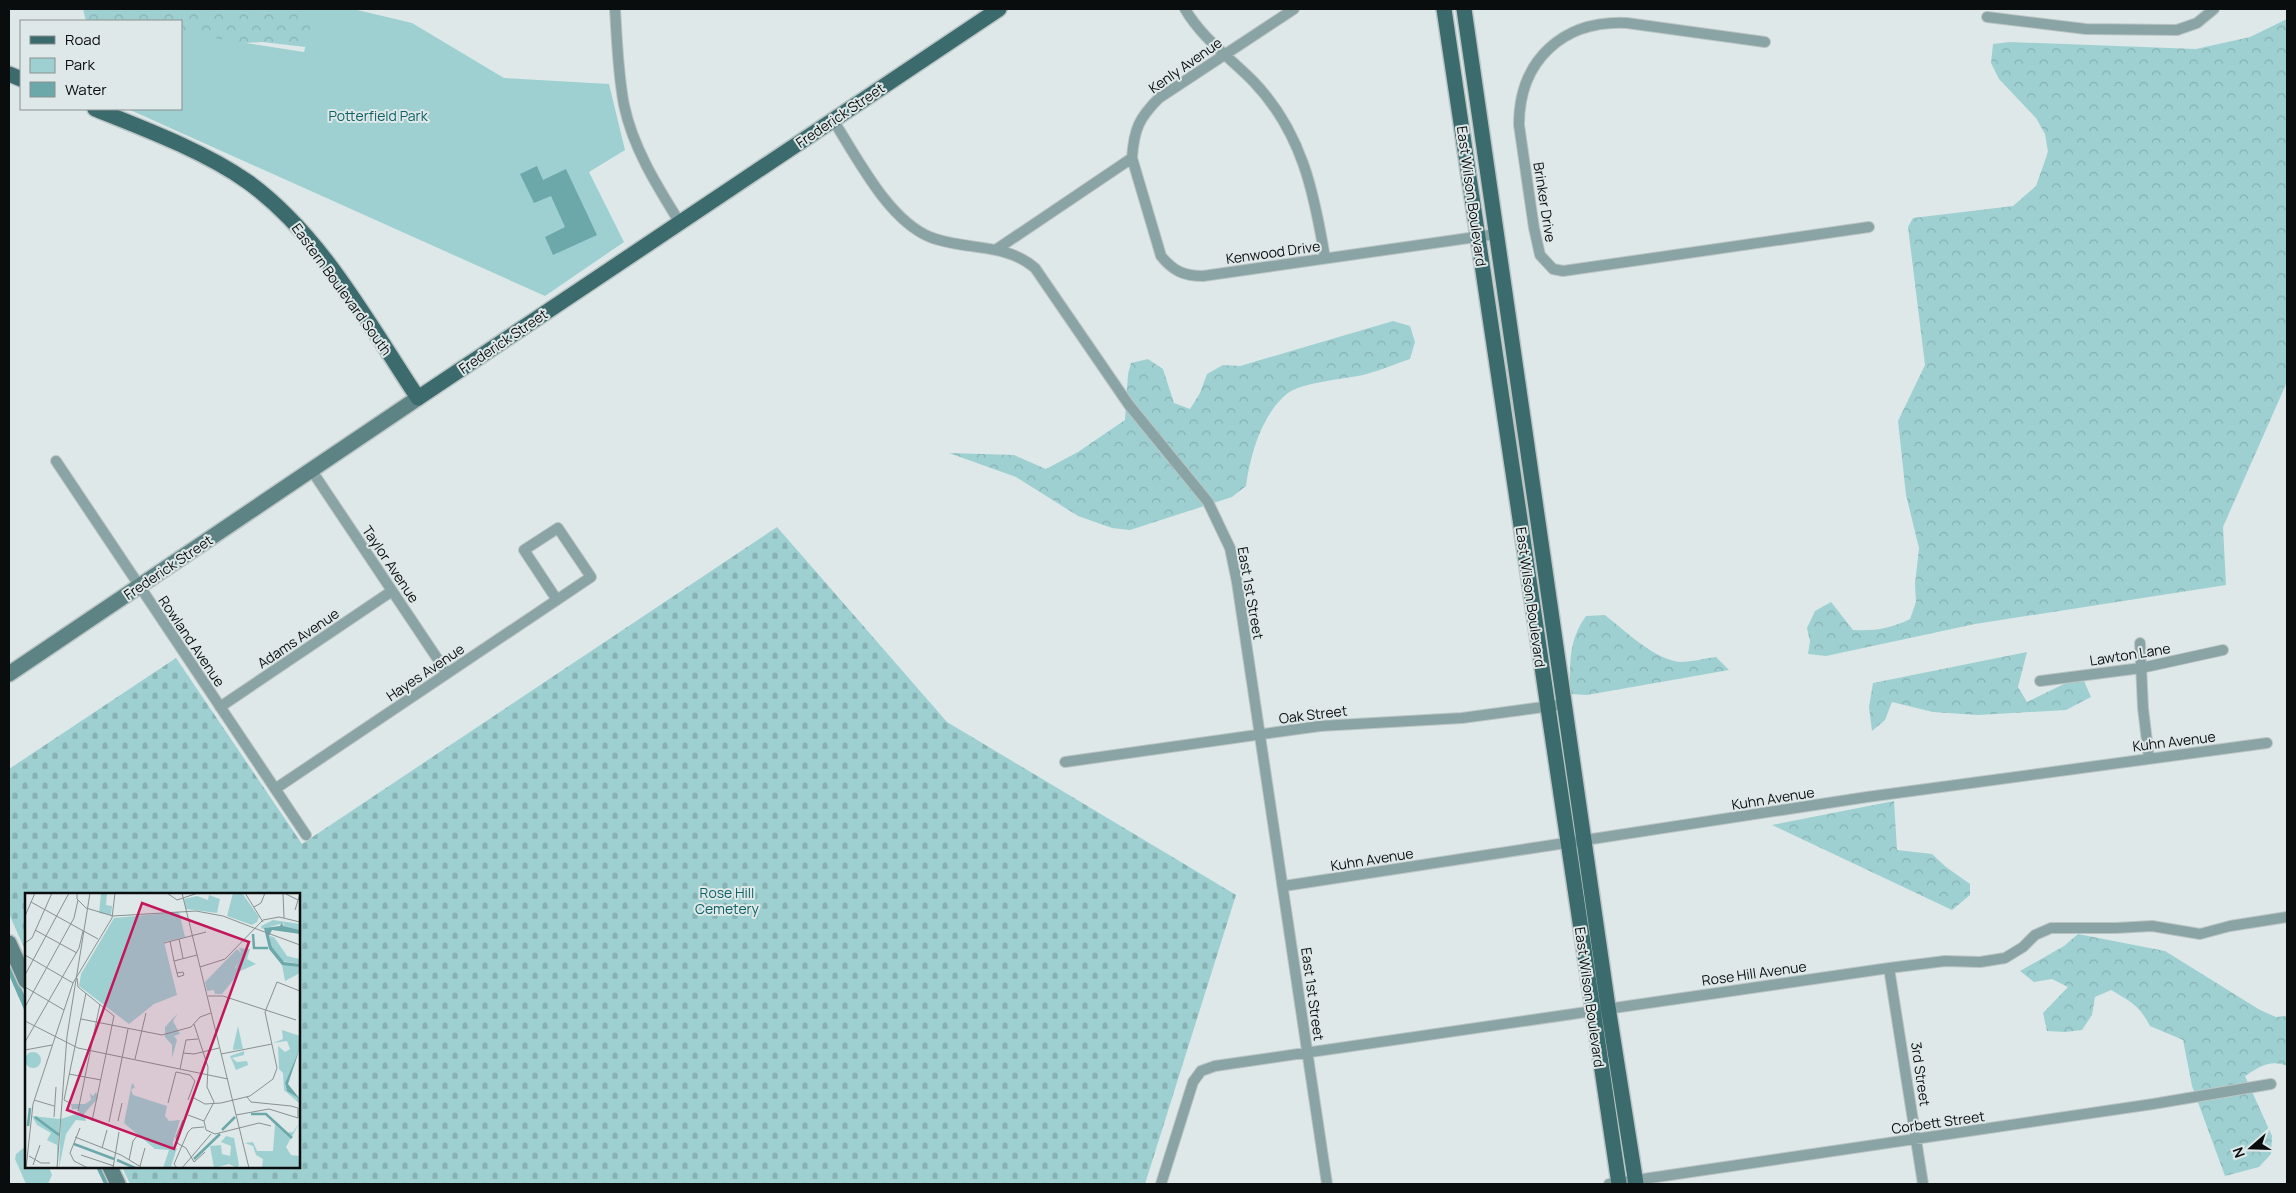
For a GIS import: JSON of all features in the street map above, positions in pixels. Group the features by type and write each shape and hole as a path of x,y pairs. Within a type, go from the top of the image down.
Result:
{"main road":[{"name":"Frederick Street","path":"9,674 999,9"},
{"name":"East Wilson Boulevard","path":"1444,9 1568,844 1616,1184"},
{"name":"East Wilson Boulevard","path":"1464,9 1566,704 1608,1007 1636,1182"},
{"name":"Eastern Boulevard South","path":"97,110 221,165 247,182 286,214 312,243 351,296 418,398"},
{"path":"9,943 25,979"},
{"path":"110,1168 118,1184"}],"street":[{"path":"615,9 624,105 631,129 652,177 680,223"},
{"path":"1185,9 1203,34 1253,82 1271,103 1296,145 1314,195 1325,258"},
{"name":"Kenly Avenue","path":"1132,158 1137,125 1144,113 1159,98 1294,9"},
{"path":"1987,18 2086,29 2177,30 2197,23 2214,9"},
{"name":"Brinker Drive","path":"1765,42 1627,22 1606,22 1574,30 1556,42 1542,55 1522,89 1519,109 1519,124 1534,228 1540,255 1553,269 1563,271 1868,227"},
{"name":"East 1st Street","path":"833,120 887,202 907,223 918,231 942,241 1015,254 1035,268 1129,405 1196,485 1218,519 1230,548 1237,582 1328,1184"},
{"path":"997,250 1132,158"},
{"name":"Kenwood Drive","path":"1132,158 1161,256 1177,272 1189,276 1203,276 1496,234"},
{"name":"Rowland Avenue","path":"56,461 306,836"},
{"name":"Taylor Avenue","path":"312,471 447,674"},
{"name":"Hayes Avenue","path":"275,789 447,674 557,600 591,577 558,528 524,550 557,600"},
{"name":"Adams Avenue","path":"220,707 392,591"},
{"path":"2140,643 2143,708 2149,758"},
{"name":"Lawton Lane","path":"2040,681 2141,668 2224,650"},
{"name":"Oak Street","path":"1066,762 1260,734 1353,723 1462,718 1566,704"},
{"name":"Kuhn Avenue","path":"1284,886 1867,797 2267,743"},
{"name":"Rose Hill Avenue","path":"1161,1184 1193,1082 1201,1071 1215,1066 1608,1007 1889,968 1945,961 1980,962 2005,958 2023,947 2035,935 2051,928 2158,926 2200,934 2230,926 2287,917"},
{"name":"3rd Street","path":"1889,968 1923,1184"},
{"name":"Corbett Street","path":"1616,1184 2153,1104 2271,1084"}],"green space":[{"path":"83,9 335,9 332,50 262,42 182,47 182,20 86,20"},
{"name":"Potterfield Park","path":"315,9 353,9 412,23 504,78 609,84 625,150 589,172 624,242 545,296 130,110 182,110 182,33 304,52"},
{"path":"2287,19 2287,382 2223,527 2226,585 1975,624 1826,656 1808,654 1810,641 1807,628 1815,611 1831,602 1853,630 1875,630 1910,619 1916,602 1915,584 1919,548 1906,495 1898,421 1925,365 1908,227 1913,218 2013,206 2036,186 2048,152 2045,134 2036,118 1999,79 1991,63 1993,44 2010,42 2196,49 2250,37"},
{"path":"1393,321 1410,326 1415,342 1410,359 1363,375 1304,386 1288,393 1279,401 1264,423 1254,448 1246,486 1232,497 1130,530 1112,528 1078,516 1016,477 949,453 1014,455 1046,469 1078,452 1125,420 1128,374 1131,363 1148,359 1163,369 1174,403 1190,409 1200,393 1207,374 1223,365 1240,366"},
{"name":"Rose Hill Cemetery","path":"777,527 947,722 1236,895 1145,1184 130,1184 122,1168 300,1168 300,893 25,893 25,950 9,914 9,769 176,658 302,844"},
{"path":"1605,615 1641,644 1661,656 1681,662 1716,657 1729,670 1587,695 1570,694 1571,653 1580,625 1586,616"},
{"path":"2027,652 2018,687 2027,702 2066,683 2084,681 2091,697 2066,710 1978,715 1933,712 1892,702 1885,720 1872,731 1869,707 1873,683"},
{"path":"1894,801 1897,850 1932,854 1946,867 1970,884 1970,895 1952,910 1772,825"},
{"path":"2078,934 2165,951 2260,1010 2276,1017 2287,1016 2287,1066 2276,1063 2270,1064 2260,1067 2245,1076 2272,1136 2271,1154 2259,1167 2225,1176 2192,1086 2183,1040 2150,1026 2138,1009 2124,998 2111,990 2095,997 2092,1015 2082,1030 2065,1032 2047,1031 2043,1013 2068,987 2052,979 2034,982 2020,971 2064,946"},
{"path":"25,1147 25,1168 49,1168 52,1175 48,1184 26,1184 15,1159 16,1154"}],"water":[{"path":"537,166 543,180 566,169 597,235 553,255 545,237 565,227 551,196 534,203 520,174"},
{"path":"9,960 25,997 25,1012 9,975"},
{"path":"96,1168 102,1168 110,1184 104,1184"}]}
